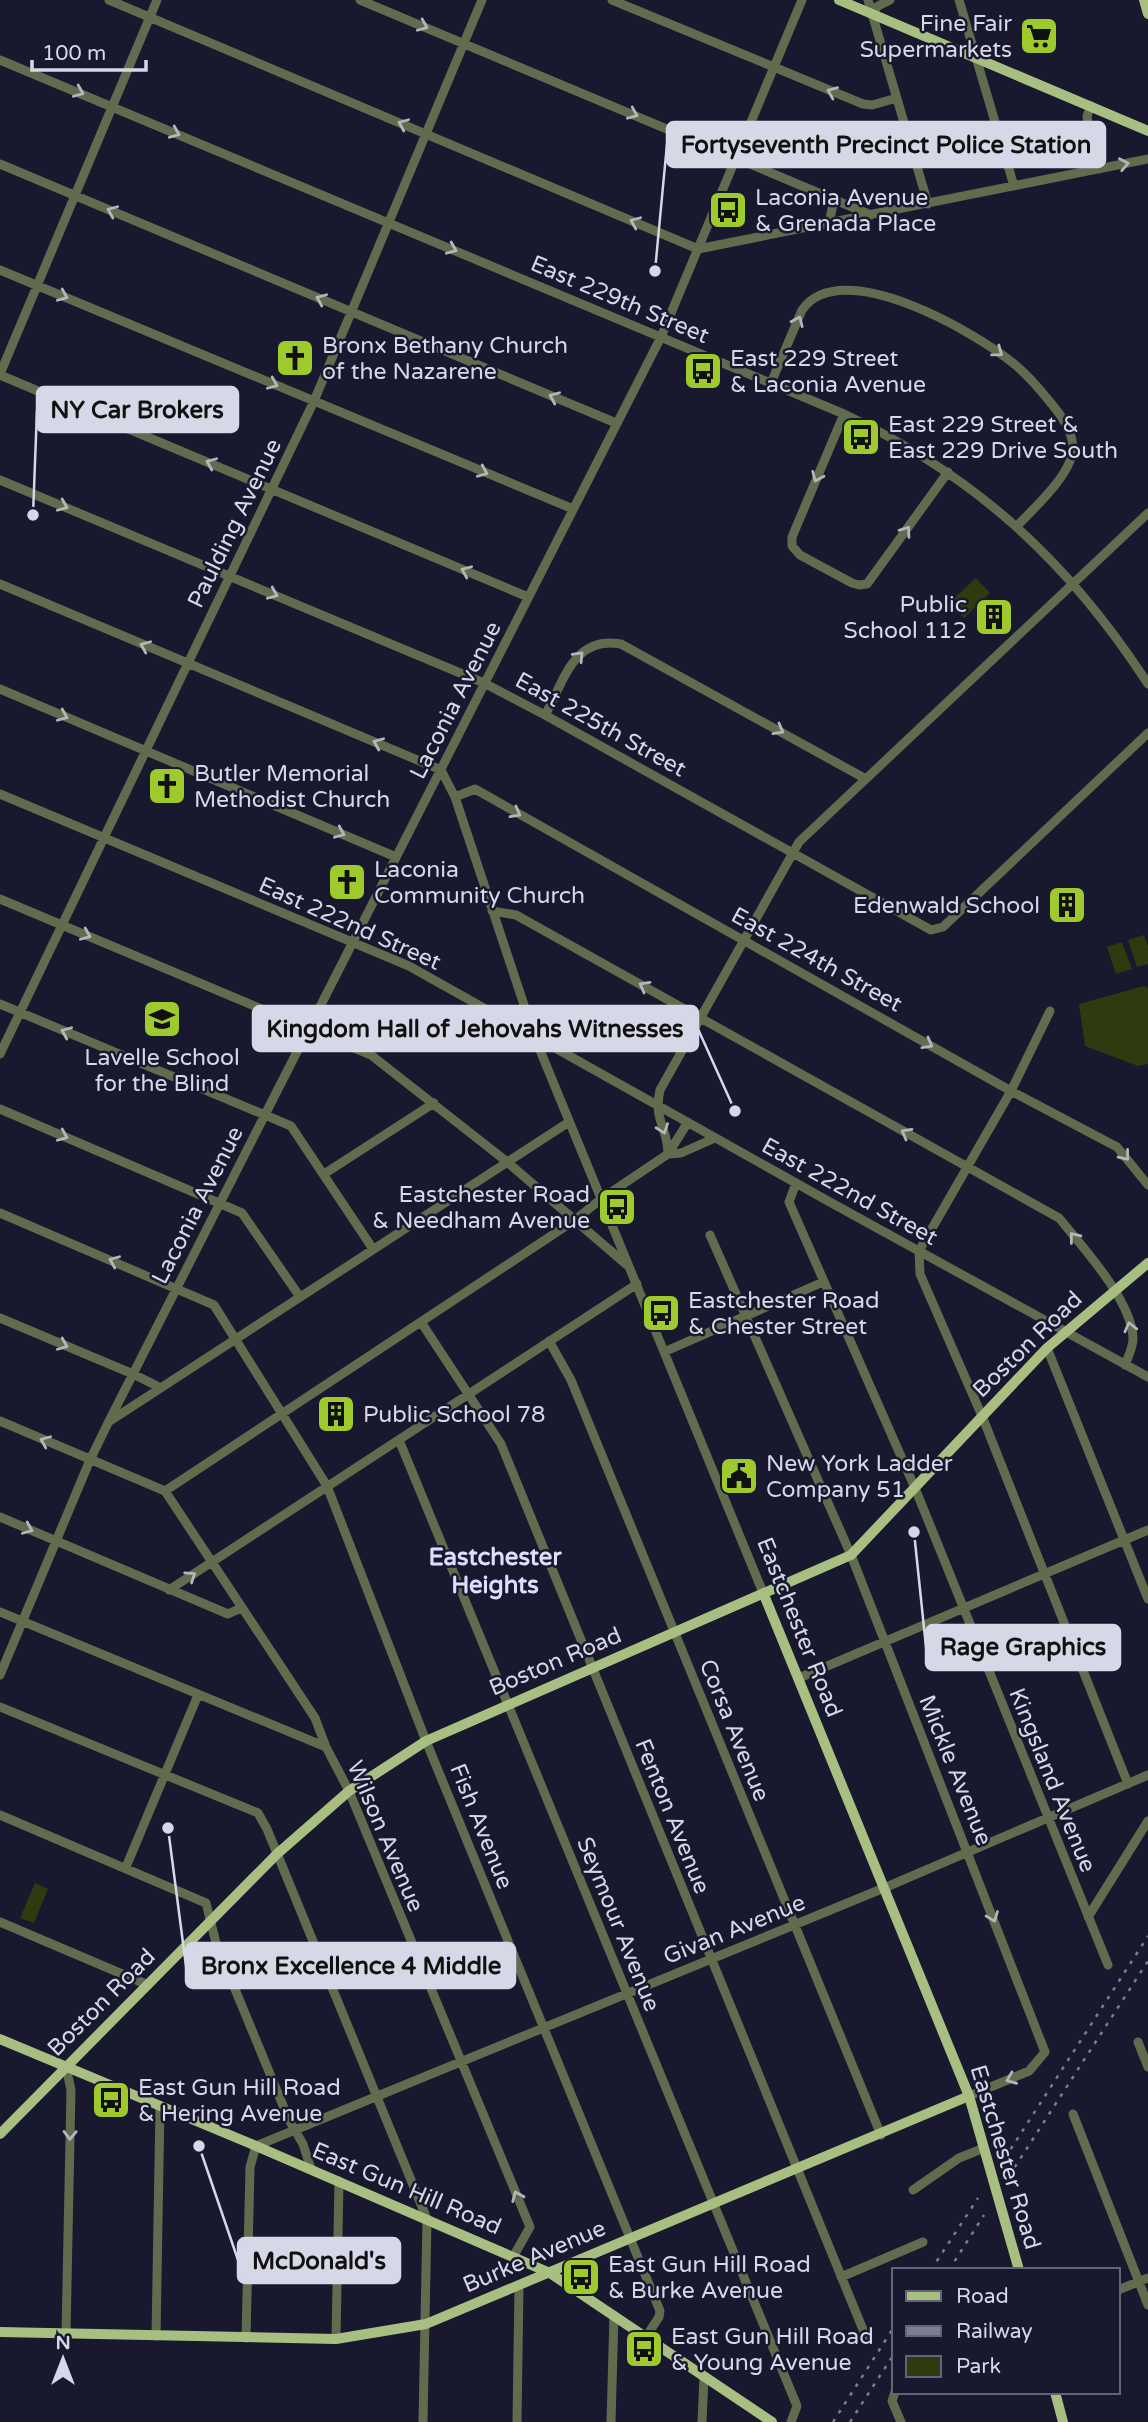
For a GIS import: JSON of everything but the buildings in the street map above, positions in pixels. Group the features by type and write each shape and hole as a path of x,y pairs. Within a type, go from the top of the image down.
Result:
{"main road":[{"path":"839,0 1148,131"},
{"path":"1144,0 1148,14"},
{"name":"Boston Road","path":"0,2134 277,1854 349,1791 426,1741 851,1555 1047,1348 1148,1263"},
{"name":"Eastchester Road","path":"764,1595 969,2096 1018,2268"},
{"name":"East Gun Hill Road","path":"0,2039 311,2169 550,2273 704,2377 757,2418 772,2422"},
{"name":"Burke Avenue","path":"0,2332 336,2339 426,2324 969,2096"},
{"path":"1056,2394 1063,2422"}],"street":[{"path":"109,0 698,249 1148,159"},
{"path":"157,0 0,374 528,597"},
{"path":"360,0 871,215"},
{"name":"Paulding Avenue","path":"0,1054 314,401 482,0"},
{"path":"612,0 866,105 897,98"},
{"name":"Laconia Avenue","path":"0,1675 108,1423 661,337 802,0"},
{"path":"868,0 928,204"},
{"path":"872,14 878,6 890,0"},
{"path":"960,0 1014,187"},
{"name":"East 229th Street","path":"0,60 844,414 917,452 948,472 1017,526 1073,583 1109,626 1148,684"},
{"path":"1091,106 1087,119 1099,169"},
{"path":"0,164 617,423"},
{"path":"829,223 834,200"},
{"path":"0,270 573,509"},
{"path":"771,383 802,310 822,294 848,291 887,298 954,323 1014,364 1055,408 1070,433 1073,450 1068,468 1017,526"},
{"path":"844,414 792,537 792,547 800,555 852,583 862,586 867,584 948,472"},
{"name":"East 225th Street","path":"0,480 485,683 928,928 938,929 1148,733"},
{"path":"668,1154 667,1140 659,1121 657,1104 660,1090 799,842 1148,513"},
{"path":"0,584 441,770"},
{"path":"545,715 566,672 578,656 600,642 621,643 866,779"},
{"path":"0,689 396,857"},
{"name":"Eastchester Road","path":"441,770 455,797 535,1038 764,1595"},
{"name":"East 224th Street","path":"455,797 475,789 1011,1091 1117,1147 1148,1185"},
{"name":"East 222nd Street","path":"0,794 409,966 1148,1377"},
{"path":"0,899 371,1055 506,1161 629,1266"},
{"path":"492,911 516,915 1059,1218 1102,1272 1124,1309 1132,1330 1133,1342 1125,1365"},
{"path":"0,1004 291,1126 373,1249"},
{"path":"1050,1011 1011,1091 919,1251 920,1274 982,1416 1128,1784"},
{"path":"324,1174 433,1103"},
{"path":"0,1109 242,1213 300,1297"},
{"path":"108,1423 569,1122"},
{"path":"0,1422 165,1491 575,1220 668,1154 688,1122"},
{"path":"668,1154 681,1153 715,1138"},
{"name":"Kingsland Avenue","path":"796,1183 789,1202 915,1488 1108,1965"},
{"name":"Fish Avenue","path":"0,1213 214,1305 327,1486 426,1741 660,2311 646,2337"},
{"name":"Mickle Avenue","path":"710,1235 851,1555 1045,2052"},
{"path":"664,1352 823,1282"},
{"path":"170,1590 637,1284"},
{"path":"0,1318 161,1388"},
{"name":"Fenton Avenue","path":"421,1322 501,1444 866,2337"},
{"name":"Corsa Avenue","path":"548,1341 571,1380 881,2135"},
{"path":"1047,1348 1148,1599"},
{"name":"Seymour Avenue","path":"399,1440 797,2406 791,2422"},
{"name":"Wilson Avenue","path":"165,1491 315,1718 326,1747 349,1791 530,2227 513,2257"},
{"path":"0,1517 228,1614 241,1608"},
{"path":"799,1678 1148,1530"},
{"path":"0,1612 326,1747"},
{"path":"125,1867 198,1695"},
{"path":"0,1707 258,1813 427,2219 423,2422"},
{"name":"Givan Avenue","path":"256,2146 969,1853 1148,1775"},
{"path":"0,1815 206,1903 216,1943 289,2120 303,2144 311,2169"},
{"path":"1088,1917 1148,1821"},
{"path":"0,1922 148,1984"},
{"path":"1138,2042 1148,2067"},
{"name":"Burke Avenue","path":"969,2096 1029,2071 1045,2052"},
{"path":"65,2333 71,2090 66,2067"},
{"path":"156,2336 160,2106"},
{"path":"1073,2114 1144,2280 1148,2305"},
{"path":"246,2338 250,2166 256,2146"},
{"path":"913,2190 959,2158 984,2148"},
{"path":"336,2339 339,2181"},
{"path":"841,2277 923,2242"},
{"path":"1120,2289 1144,2280"},
{"path":"517,2422 519,2287"},
{"path":"611,2422 614,2315"},
{"path":"702,2422 704,2377"},
{"path":"894,2394 892,2402 901,2422"}],"green space":[{"path":"976,578 990,593 964,618 949,603"},
{"path":"1144,935 1148,946 1148,964 1137,967 1128,940"},
{"path":"1122,942 1132,969 1116,974 1107,947"},
{"path":"1144,986 1148,988 1148,1064 1138,1066 1085,1046 1079,1004"},
{"path":"35,1883 48,1889 34,1923 20,1918"}],"railway":[{"path":"1005,2158 1148,1936"},
{"path":"1009,2176 1148,1961"},
{"path":"932,2268 978,2198"},
{"path":"950,2268 984,2215"},
{"path":"833,2422 892,2330"},
{"path":"850,2422 892,2357"}],"place":[{"name":"Fine Fair Supermarkets","path":"1039,36"},
{"name":"Laconia Avenue & Grenada Place","path":"728,210"},
{"name":"Fortyseventh Precinct Police Station","path":"655,271"},
{"name":"Bronx Bethany Church of the Nazarene","path":"295,358"},
{"name":"East 229 Street & Laconia Avenue","path":"703,371"},
{"name":"East 229 Street & East 229 Drive South","path":"861,437"},
{"name":"NY Car Brokers","path":"33,515"},
{"name":"Public School 112","path":"994,617"},
{"name":"Butler Memorial Methodist Church","path":"167,786"},
{"name":"Laconia Community Church","path":"347,882"},
{"name":"Edenwald School","path":"1067,905"},
{"name":"Lavelle School for the Blind","path":"162,1019"},
{"name":"Kingdom Hall of Jehovahs Witnesses","path":"735,1111"},
{"name":"Eastchester Road & Needham Avenue","path":"617,1207"},
{"name":"Eastchester Road & Chester Street","path":"661,1313"},
{"name":"Public School 78","path":"336,1414"},
{"name":"New York Ladder Company 51","path":"739,1476"},
{"name":"Rage Graphics","path":"914,1532"},
{"name":"Bronx Excellence 4 Middle","path":"168,1828"},
{"name":"East Gun Hill Road & Hering Avenue","path":"111,2100"},
{"name":"McDonald's","path":"199,2146"},
{"name":"East Gun Hill Road & Burke Avenue","path":"581,2277"},
{"name":"East Gun Hill Road & Young Avenue","path":"644,2349"}],"district":[{"name":"Eastchester Heights","path":"495,1571"}]}
